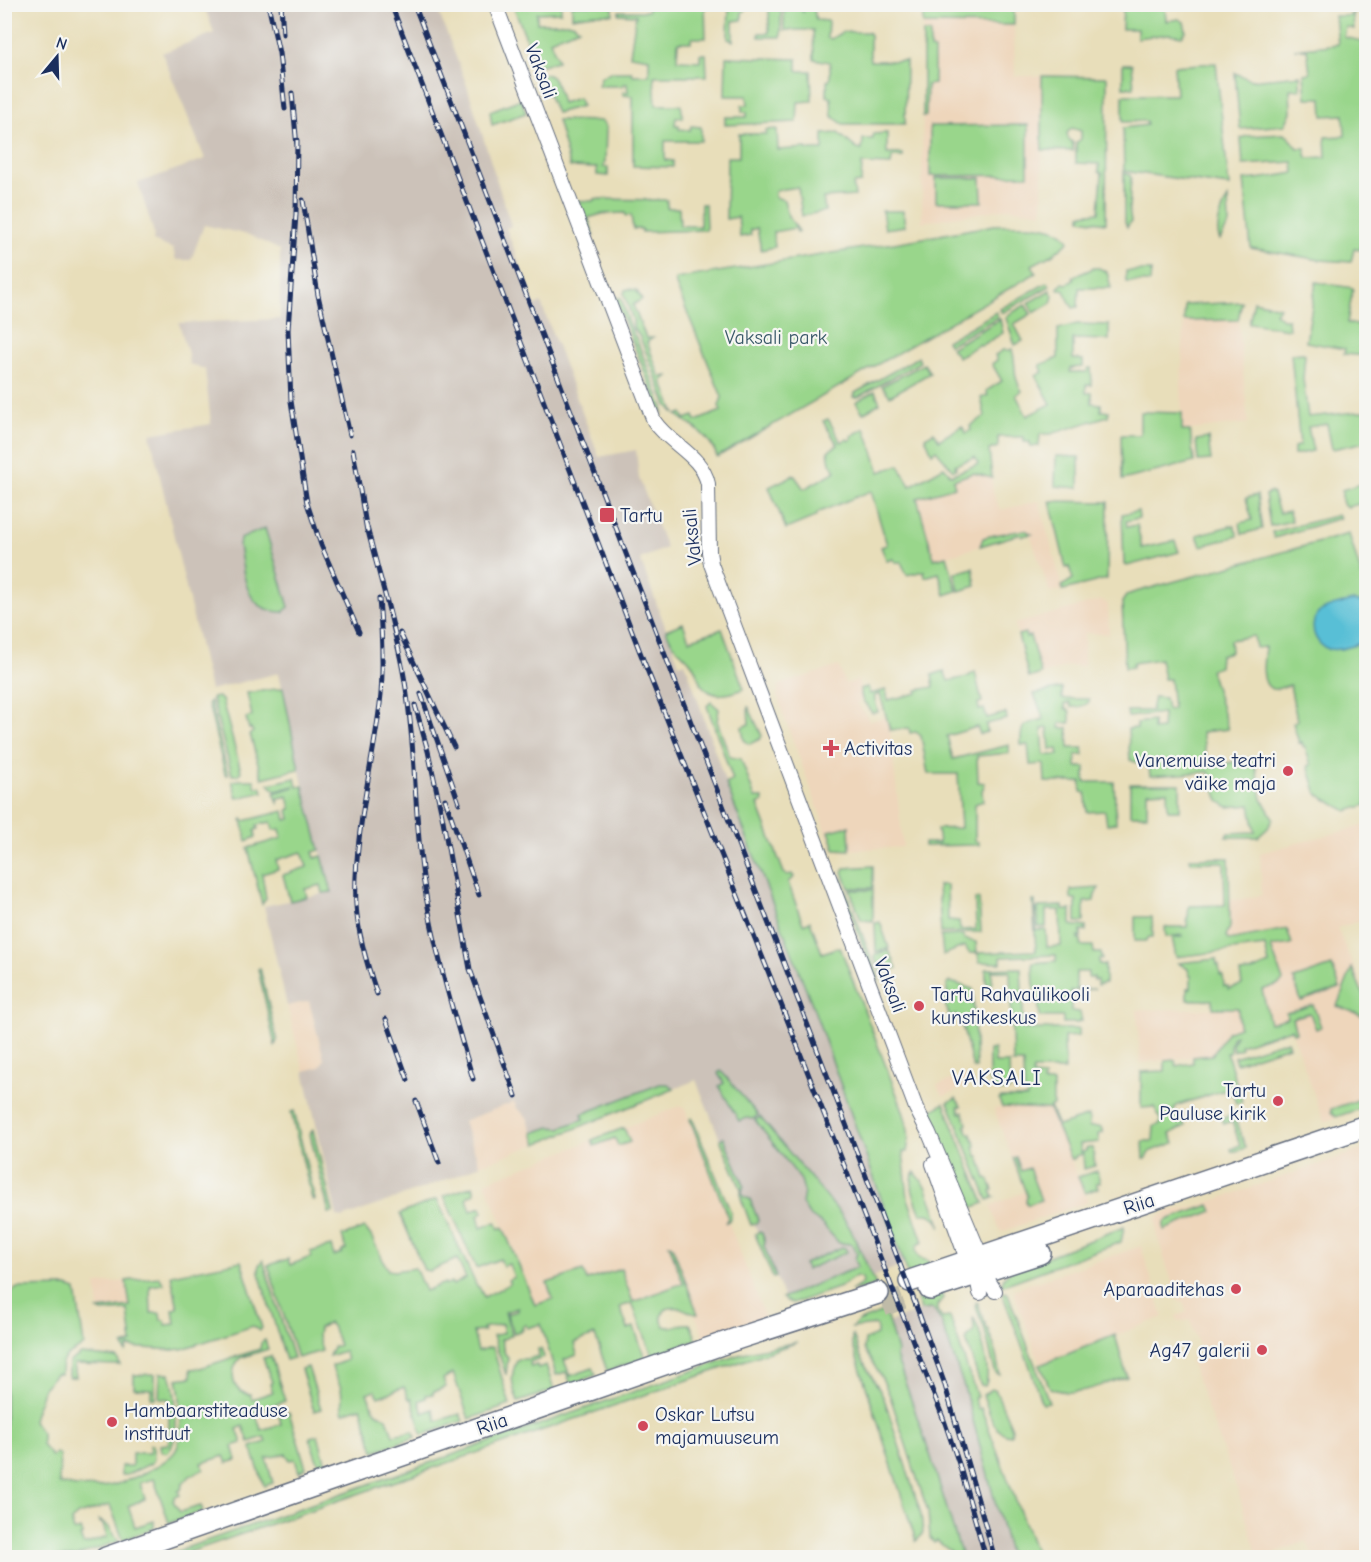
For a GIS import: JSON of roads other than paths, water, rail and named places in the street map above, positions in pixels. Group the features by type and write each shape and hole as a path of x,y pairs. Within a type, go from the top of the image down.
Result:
{"highway":[{"name":"Riia","path":"1012,1255 1366,1126"},
{"name":"Riia","path":"916,1289 977,1266 1366,1139"},
{"name":"Riia","path":"106,1557 739,1338 881,1299 137,1557"}],"street":[{"name":"Vaksali","path":"495,4 654,421 660,430 698,462 706,474 711,564 919,1116 959,1239 977,1266"},
{"name":"Vaksali","path":"919,1116 929,1132 977,1266"},
{"path":"959,1239 957,1254 946,1277 963,1284 977,1266"},
{"path":"977,1266 995,1291 1000,1272 1012,1255"},
{"path":"916,1289 977,1266"}],"water":[{"path":"1353,601 1366,603 1366,641 1338,649 1323,647 1314,632 1313,626 1317,615 1328,607"}],"tunnel":[{"path":"883,1306 915,1294"}],"railway":[{"path":"268,4 279,53 285,109"},
{"path":"281,4 283,34"},
{"path":"391,4 640,652 945,1423 986,1558"},
{"path":"414,4 918,1311 944,1382 993,1552"},
{"path":"292,93 297,147"},
{"path":"297,140 296,214 288,330 291,401 307,503 321,545 359,632"},
{"path":"303,200 318,295 350,435"},
{"path":"353,450 367,531"},
{"path":"366,523 392,622 409,706 420,853 427,903 444,979 473,1079"},
{"path":"377,994 366,961 359,927 356,880 360,830 381,691 382,652 379,599"},
{"path":"400,633 454,747"},
{"path":"421,694 459,803"},
{"path":"415,705 442,815 470,969 516,1096"},
{"path":"445,799 479,895"},
{"path":"386,1019 408,1080"},
{"path":"416,1101 439,1163"}],"place":[{"name":"Tartu","path":"607,515"},
{"name":"Activitas","path":"831,748"},
{"name":"Vanemuise teatri väike maja","path":"1288,771"},
{"name":"Tartu Rahvaülikooli kunstikeskus","path":"919,1006"},
{"name":"Tartu Pauluse kirik","path":"1278,1101"},
{"name":"Aparaaditehas","path":"1236,1289"},
{"name":"Ag47 galerii","path":"1262,1350"},
{"name":"Hambaarstiteaduse instituut","path":"112,1422"},
{"name":"Oskar Lutsu majamuuseum","path":"643,1426"}],"district":[{"name":"VAKSALI","path":"997,1078"}],"park label":[{"name":"Vaksali park","path":"776,337"}]}
